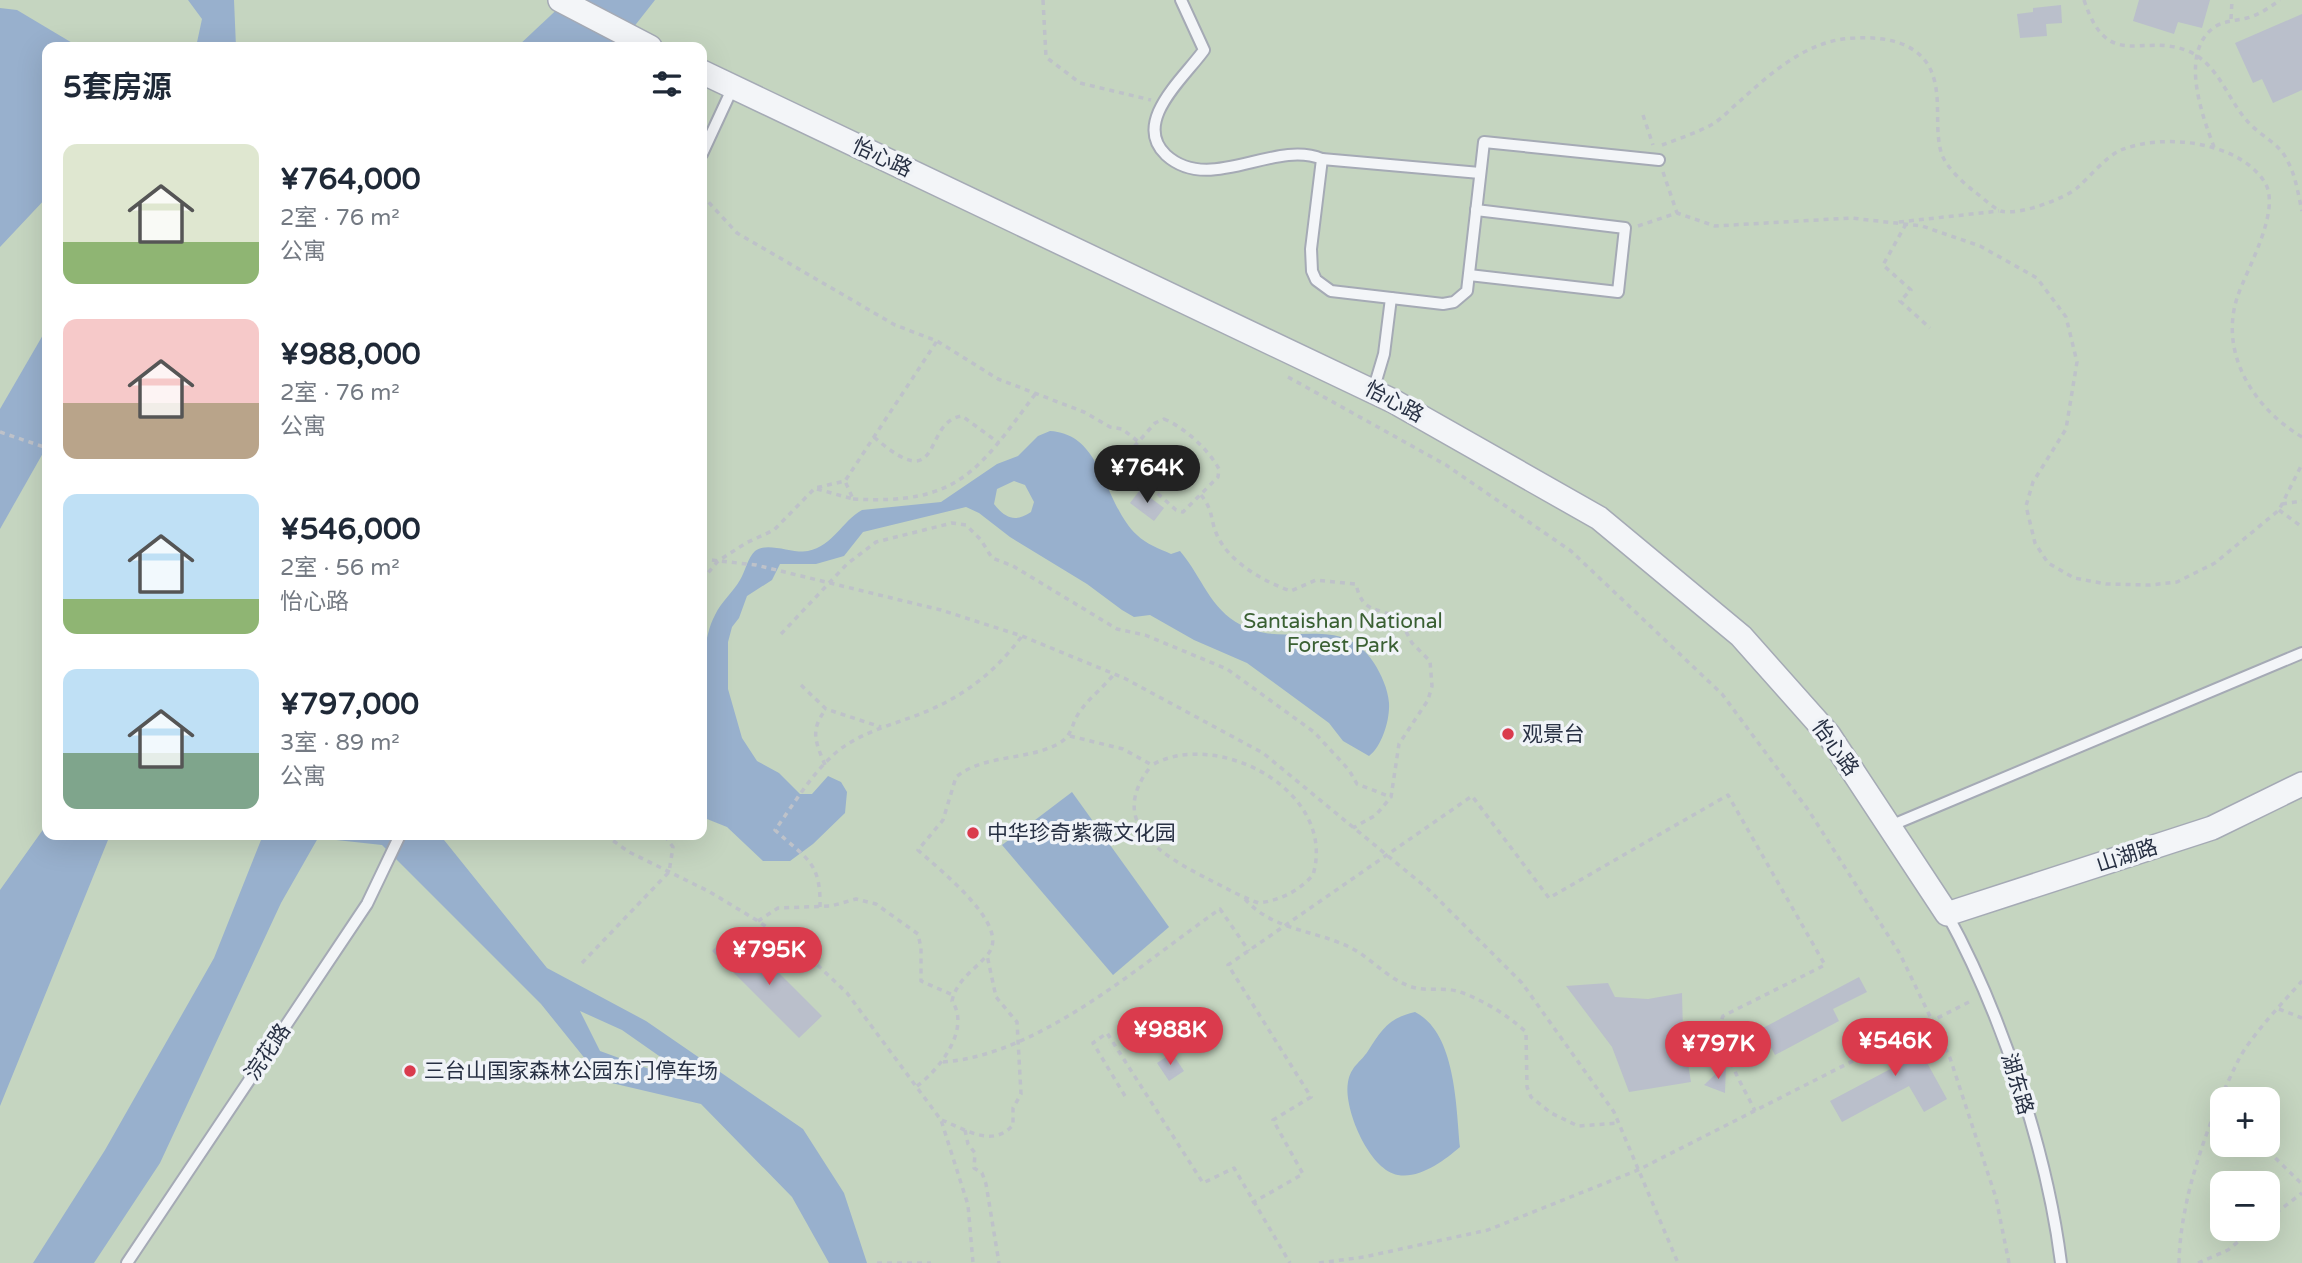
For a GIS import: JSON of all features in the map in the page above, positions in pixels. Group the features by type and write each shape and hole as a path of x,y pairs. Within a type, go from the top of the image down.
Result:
{"street":[{"path":"560,0 640,42"},
{"name":"怡心路","path":"707,74 1373,391 1599,518 1741,636 1829,735 1947,914"},
{"name":"山湖路","path":"1947,914 2212,828 2302,784"}],"lane":[{"path":"1181,0 1204,50 1162,102 1154,129 1155,140 1170,158 1186,167 1205,170 1303,154 1322,159 1480,173"},
{"path":"707,143 733,87"},
{"path":"1322,159 1311,249 1312,271 1316,281 1331,290 1391,298 1454,302 1467,291 1484,142 1657,155"},
{"path":"1469,275 1618,292 1625,228 1476,210"},
{"path":"1373,391 1384,354 1391,298"},
{"path":"1890,827 2302,653"},
{"name":"浣花路","path":"127,1263 367,904 398,840"},
{"name":"湖东路","path":"1947,914 1973,960 2003,1038 2042,1166 2061,1263"}],"path":[{"path":"1043,0 1046,57 1080,83 1162,102"},
{"path":"2084,0 2099,32 2110,41 2186,50 2197,57 2223,83 2250,125 2279,148 2299,191 2302,211"},
{"path":"2231,19 2232,0"},
{"path":"2214,147 2198,94 2197,57 2202,43 2214,27 2231,19 2247,18 2280,0"},
{"path":"1657,155 1661,146 1713,124 1762,81 1804,51 1852,38 1890,38 1914,49 1927,64 1935,82 1941,155 1964,184 2001,211"},
{"path":"1893,223 2029,210 2073,191 2120,150 2172,140 2214,147 2246,164 2265,183 2268,207 2252,267 2237,299 2234,332 2241,374 2265,411 2302,437"},
{"path":"707,200 747,240 895,325 937,341 998,379 1084,412 1111,427 1122,429 1139,442"},
{"path":"1625,228 1649,224 1677,213 1715,226 1851,218 1906,224 1922,226 1980,246 2037,278 2066,317 2077,362 2066,429 2033,482 2026,506 2035,543 2048,563 2074,578 2106,584 2150,585 2177,582 2215,563 2278,510 2302,464"},
{"path":"1906,224 1883,265 1911,289 1900,301 1930,328"},
{"path":"707,574 718,561 746,542 774,530 815,488 845,481 937,341"},
{"path":"1284,375 1446,465 1571,551 1722,694 1809,811 1900,954 1950,1058 1996,1198 2010,1263"},
{"path":"815,488 853,499 913,497 952,486 981,464 1036,393"},
{"path":"874,437 904,460 920,460 930,452 944,425 951,418 962,416 999,443"},
{"path":"1164,419 1174,423 1219,468 1218,477 1201,495 1184,512 1176,510 1125,464 1125,457 1155,423 1164,419"},
{"path":"0,432 42,446"},
{"path":"845,481 853,499"},
{"path":"1201,495 1211,507 1216,534 1233,557 1247,568 1290,591 1315,580 1349,581 1356,584 1361,600 1368,609 1392,615 1400,620 1412,643 1426,654 1430,661 1432,686 1428,700 1399,744 1391,797 1376,815 1353,828"},
{"path":"2282,504 2302,501"},
{"path":"2278,510 2302,527"},
{"path":"781,634 847,564 876,542 952,523 966,524 981,540 992,558 1013,566 1116,629 1145,635 1227,668 1314,732 1349,771 1357,784 1391,797"},
{"path":"707,560 756,565 941,610 1022,636 1114,674 1189,711 1263,753 1428,889 1522,983 1614,1112 1678,1263"},
{"path":"820,907 821,887 816,868 775,830 805,788 838,750 883,728 952,701 978,684 1002,663 1022,636"},
{"path":"917,1086 934,1074 942,1062 958,1023 959,1011 952,1001 953,995 961,981 988,955 994,943 987,920 918,850 943,820 956,777 976,764 1022,756 1056,745 1070,736 1079,711 1114,674"},
{"path":"801,685 827,709 883,728"},
{"path":"825,765 813,738 816,723 827,709"},
{"path":"1070,736 1122,749 1152,765"},
{"path":"1179,756 1230,761 1253,768 1279,781 1300,802 1312,826 1318,847 1312,875 1304,885 1274,901 1259,902 1244,898 1169,860 1148,840 1138,825 1134,810 1136,791 1152,765 1179,756"},
{"path":"1252,1203 1303,1174 1273,1120 1311,1097 1228,965 1472,796 1549,898 1728,795 1825,965 1723,1016 1719,1025 1721,1038 1755,1111"},
{"path":"612,840 629,852 758,921 808,956 847,993 941,1120 968,1205 973,1263"},
{"path":"582,963 669,872 673,846 668,840"},
{"path":"1244,898 1255,910 1283,927 1318,934 1359,952 1410,987 1457,991 1515,1021 1526,1032 1527,1087 1531,1097 1551,1113 1578,1126 1618,1124"},
{"path":"758,921 778,908 820,907 856,899 867,900 918,934 921,948 921,981 953,995"},
{"path":"942,1062 976,1059 1052,1027 1220,909 1249,951"},
{"path":"941,1120 993,1138 1006,1134 1013,1125 1013,1108 1021,1094 1017,1023 996,997 988,955"},
{"path":"2228,1087 2239,1059 2302,981"},
{"path":"1319,1263 1349,1261 1488,1230 1638,1170 1986,994"},
{"path":"2279,1009 2302,1018"},
{"path":"1125,1096 1093,1043 1107,1033 1203,1183 1234,1168 1252,1203 1290,1263"},
{"path":"965,1130 968,1143 975,1153 974,1168 982,1173 986,1184 999,1263"},
{"path":"2179,1263 2179,1243 2200,1153 2210,1131"},
{"path":"2274,1157 2302,1184"},
{"path":"2280,1210 2302,1193"},
{"path":"2198,1263 2228,1250 2239,1241"},
{"path":"877,1263 931,1263"}],"green space":[{"name":"Santaishan National Forest Park","path":"0,0 2302,0 2302,1263 0,1263"}],"water":[{"path":"188,0 234,0 236,42 197,42 202,19"},
{"path":"567,0 655,0 622,42 522,42"},
{"path":"0,8 17,10 71,42 42,42 42,202 0,247"},
{"path":"42,337 42,455 0,529 0,409"},
{"path":"1050,431 1068,435 1082,444 1092,457 1126,522 1137,535 1171,554 1180,551 1214,601 1230,618 1259,632 1329,635 1360,647 1377,667 1388,698 1387,725 1374,752 1369,756 1343,741 1329,723 1247,663 1194,640 1150,615 1134,617 1087,584 1010,537 979,513 966,507 863,532 844,556 816,564 780,564 772,580 747,596 728,642 728,689 742,738 757,761 779,773 800,794 812,794 828,776 841,782 847,792 845,813 813,844 790,861 763,861 727,827 707,819 707,640 715,615 740,580 748,561 760,548 808,551 817,548 831,539 862,510 941,502 997,464 1018,456 1038,436","holes":["1014,481 1025,485 1034,502 1031,512 1015,518 1002,513 994,504 997,489"]},
{"path":"1072,792 1169,927 1113,975 1002,845"},
{"path":"42,831 42,840 108,840 0,1106 0,890"},
{"path":"261,840 317,840 281,903 160,1163 94,1263 33,1263 105,1150 214,958"},
{"path":"336,840 444,840 547,968 646,1021 803,1129 844,1193 867,1263 829,1263 792,1197 701,1104 603,1081 541,1004 382,845","holes":["580,1011 622,1030 682,1072 663,1074 600,1051"]},
{"path":"1415,1012 1429,1022 1446,1053 1455,1092 1460,1147 1440,1163 1423,1171 1398,1175 1387,1171 1377,1162 1360,1136 1350,1107 1348,1082 1354,1068 1386,1026"}],"building":[{"path":"2139,0 2210,0 2202,28 2178,22 2174,34 2133,21"},
{"path":"2061,5 2062,23 2046,24 2047,36 2020,38 2017,14 2033,12 2033,8"},
{"path":"2302,14 2302,90 2273,103 2262,79 2253,83 2235,43"},
{"path":"1140,490 1164,508 1154,521 1130,503"},
{"path":"728,935 753,961 760,954 822,1016 799,1038 712,951"},
{"path":"1859,977 1867,992 1833,1009 1839,1021 1775,1055 1761,1029"},
{"path":"1608,983 1615,997 1648,999 1682,993 1683,1033 1691,1082 1629,1092 1612,1047 1566,986"},
{"path":"1904,1021 1947,1099 1924,1112 1909,1086 1842,1122 1830,1101 1898,1065 1881,1034"},
{"path":"1172,1053 1184,1071 1169,1081 1157,1063"},
{"path":"1726,1064 1725,1093 1704,1085"}],"place":[{"name":"观景台","path":"1508,734"},
{"name":"中华珍奇紫薇文化园","path":"973,833"},
{"name":"三台山国家森林公园东门停车场","path":"410,1071"}]}
